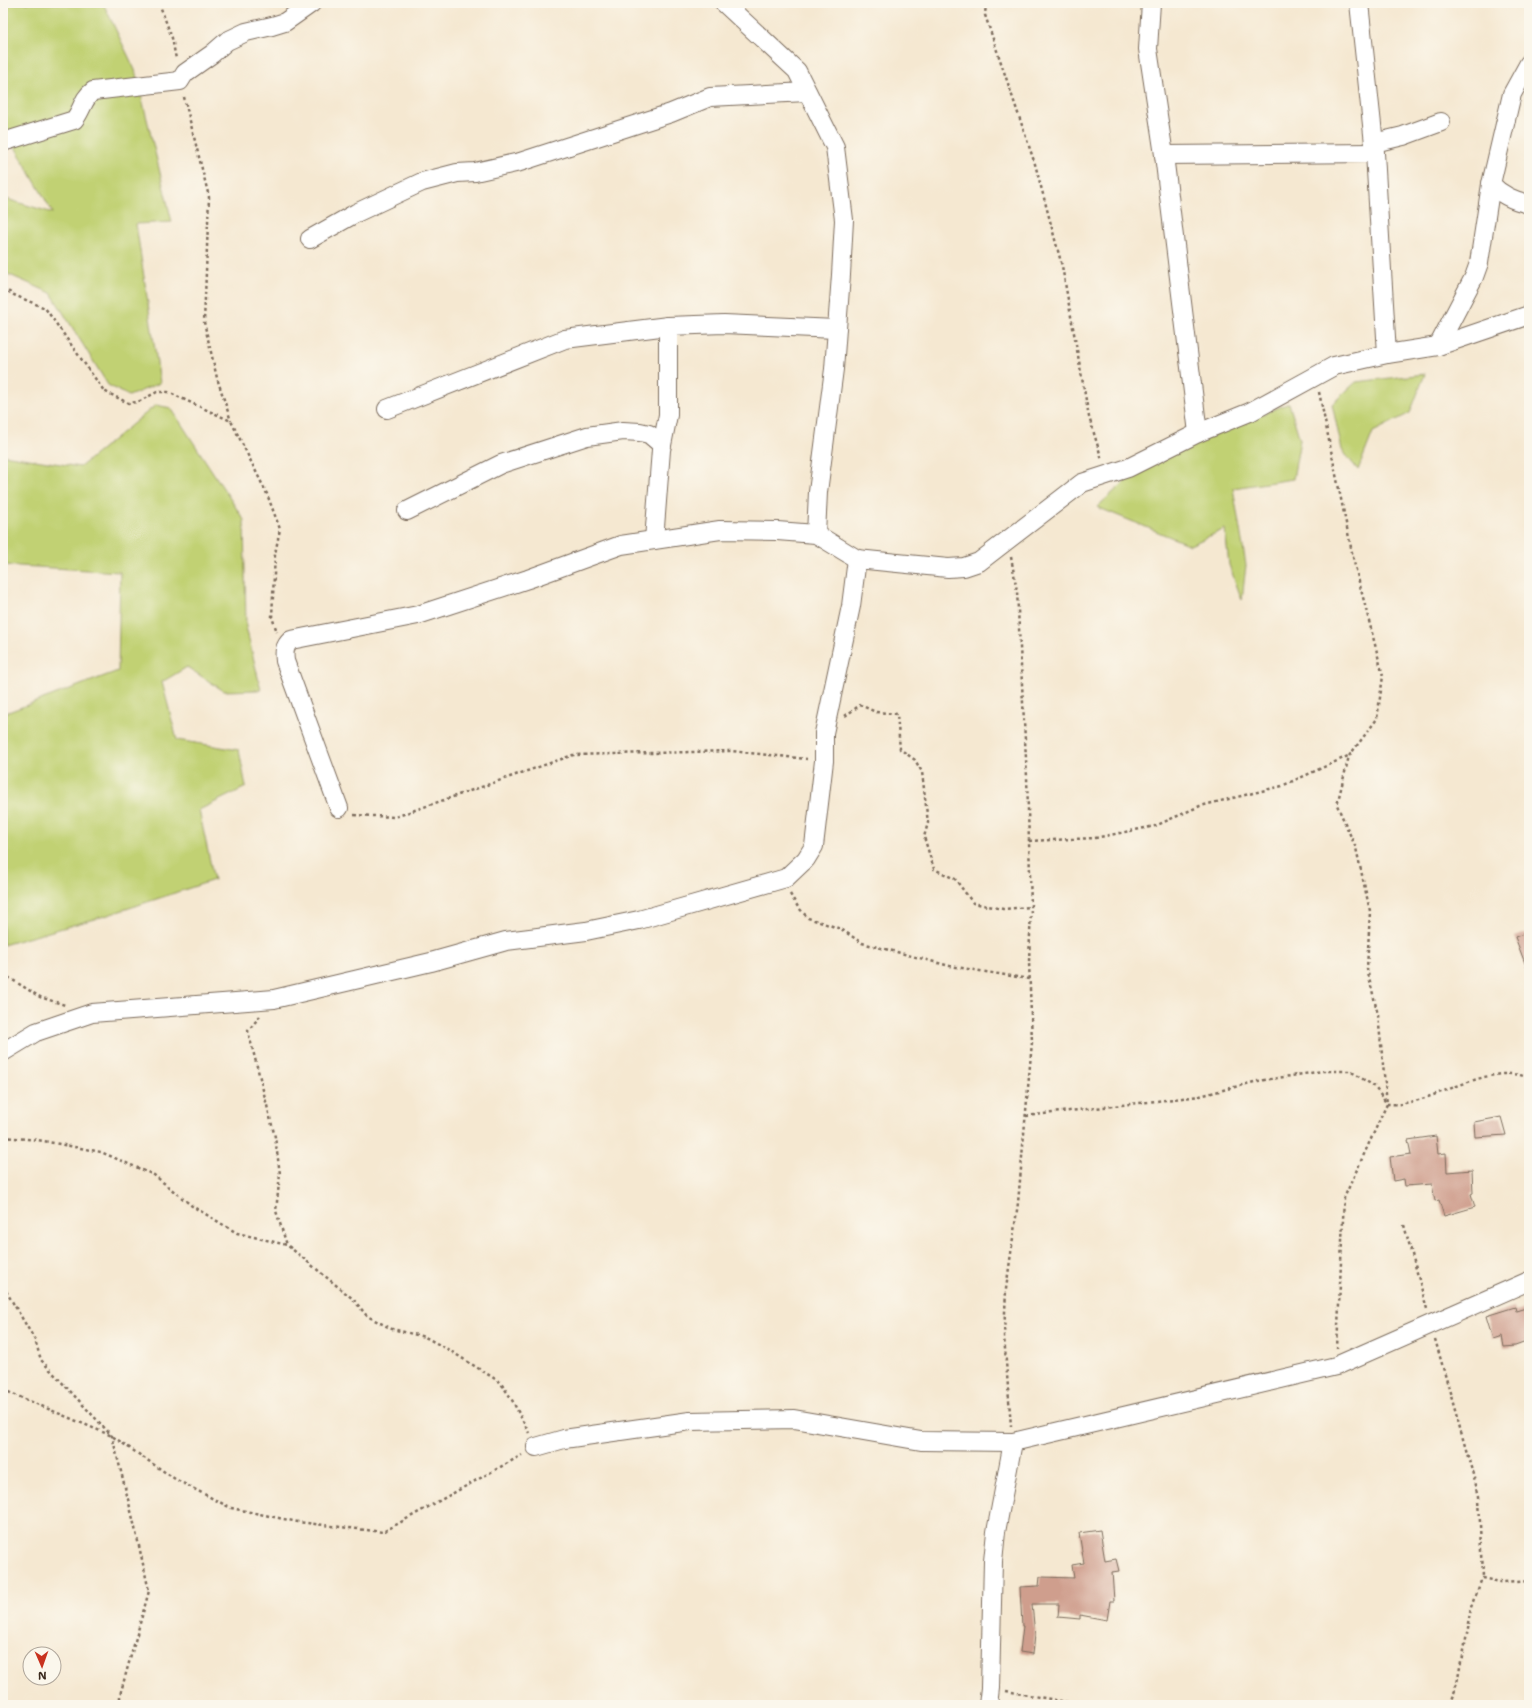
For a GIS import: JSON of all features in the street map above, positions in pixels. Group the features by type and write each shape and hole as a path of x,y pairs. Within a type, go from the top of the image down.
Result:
{"street":[{"path":"3,142 74,120 79,115 87,95 93,91 180,81 185,72 212,54 227,41 246,32 285,22 312,3"},
{"path":"724,3 797,71 835,147 844,220 834,369 818,492 816,534"},
{"path":"1151,3 1148,49 1164,155 1198,433"},
{"path":"1359,3 1374,148 1387,354"},
{"path":"1438,346 1474,277 1479,263 1491,184 1512,94 1529,63"},
{"path":"310,239 356,212 422,182 457,173 475,172 520,162 671,113 710,97 808,92"},
{"path":"1164,155 1374,148 1440,122"},
{"path":"1491,184 1497,191 1518,202 1529,204"},
{"path":"339,808 285,661 284,654 286,645 291,640 418,615 528,579 622,545 720,530 777,530 816,534 857,559 948,568 964,566 979,562 1082,483 1128,468 1198,433 1250,412 1334,366 1387,354 1438,346 1529,315"},
{"path":"387,409 565,339 668,326 724,324 836,329"},
{"path":"654,540 662,445 668,415 668,326"},
{"path":"407,511 501,464 588,436 623,431 640,432 649,434 662,445"},
{"path":"3,1052 36,1032 92,1013 274,999 431,962 506,941 586,931 639,920 786,878 806,859 814,846 824,761 824,733 844,631 851,606 857,559"},
{"path":"536,1447 564,1439 690,1421 794,1419 921,1441 1013,1442 1336,1366 1431,1326 1529,1281"},
{"path":"989,1696 993,1562 996,1532 1013,1442"}],"path":[{"path":"159,3 172,38 180,81 209,197 204,322 217,378 231,421 267,494 280,529 275,554 272,617 284,654"},
{"path":"986,3 985,15 1035,164 1062,266 1089,417 1107,475"},
{"path":"3,288 14,295 45,308 104,391 128,403 138,402 156,392 168,392 231,421"},
{"path":"1315,376 1354,562 1383,676 1376,719 1349,756 1337,805 1356,848 1370,911 1367,969 1378,1015 1387,1104 1344,1198 1336,1366"},
{"path":"1007,541 1017,591 1029,841 1031,907 1029,979 1032,1042 1018,1203 1006,1289 1005,1328 1013,1442"},
{"path":"824,733 860,705 876,712 897,714 900,749 915,760 922,772 928,823 924,837 934,869 955,879 973,903 1003,909 1031,907"},
{"path":"339,808 356,816 395,817 573,755 731,751 824,761"},
{"path":"1029,841 1095,838 1155,826 1200,806 1282,786 1349,756"},
{"path":"786,878 790,896 808,918 841,929 862,943 950,966 1029,979"},
{"path":"3,974 40,997 92,1013"},
{"path":"274,999 248,1031 275,1137 280,1174 276,1211 287,1245"},
{"path":"1026,1116 1200,1096 1258,1081 1323,1071 1350,1071 1374,1086 1387,1104"},
{"path":"1387,1104 1404,1104 1488,1076 1520,1074 1529,1078"},
{"path":"3,1137 38,1140 101,1152 154,1175 192,1206 237,1233 287,1245 353,1299 367,1316 392,1329 425,1337 450,1350 500,1382 511,1398 536,1447 383,1532 298,1522 231,1508 175,1478 112,1436 60,1415 6,1391 3,1388"},
{"path":"1404,1225 1479,1496 1482,1578 1470,1612 1456,1685 1448,1705"},
{"path":"3,1286 35,1340 41,1360 112,1436 149,1591 120,1695 120,1705"},
{"path":"1482,1578 1505,1583 1529,1581"},
{"path":"989,1696 1083,1705"}],"green space":[{"path":"3,3 103,3 135,70 172,222 136,224 160,383 129,396 108,385 51,293 3,272 3,198 53,213 3,126"},
{"path":"1425,374 1410,413 1373,432 1358,470 1342,450 1332,404 1356,382"},
{"path":"1289,403 1300,440 1293,479 1233,488 1246,565 1242,600 1229,565 1225,529 1190,545 1097,507 1142,466"},
{"path":"156,405 171,408 244,520 246,627 261,690 224,691 187,667 162,682 177,740 239,750 246,787 199,810 214,880 108,915 3,945 3,714 118,671 120,572 3,565 3,455 80,467"}],"building":[{"path":"1529,932 1529,970 1528,971 1515,937"},
{"path":"1501,1117 1506,1135 1475,1137 1474,1122"},
{"path":"1436,1136 1438,1154 1446,1153 1447,1172 1472,1170 1473,1193 1471,1194 1475,1207 1444,1216 1439,1200 1435,1201 1432,1184 1405,1186 1404,1179 1393,1181 1390,1157 1411,1154 1408,1140"},
{"path":"1515,1307 1516,1311 1529,1307 1529,1341 1515,1346 1504,1347 1502,1336 1493,1339 1486,1316"},
{"path":"1100,1530 1105,1561 1116,1559 1119,1571 1112,1572 1114,1601 1110,1601 1107,1620 1080,1615 1080,1619 1058,1617 1059,1604 1032,1604 1035,1635 1033,1654 1020,1652 1023,1626 1020,1587 1039,1586 1040,1577 1074,1578 1072,1565 1084,1563 1079,1533"}]}
